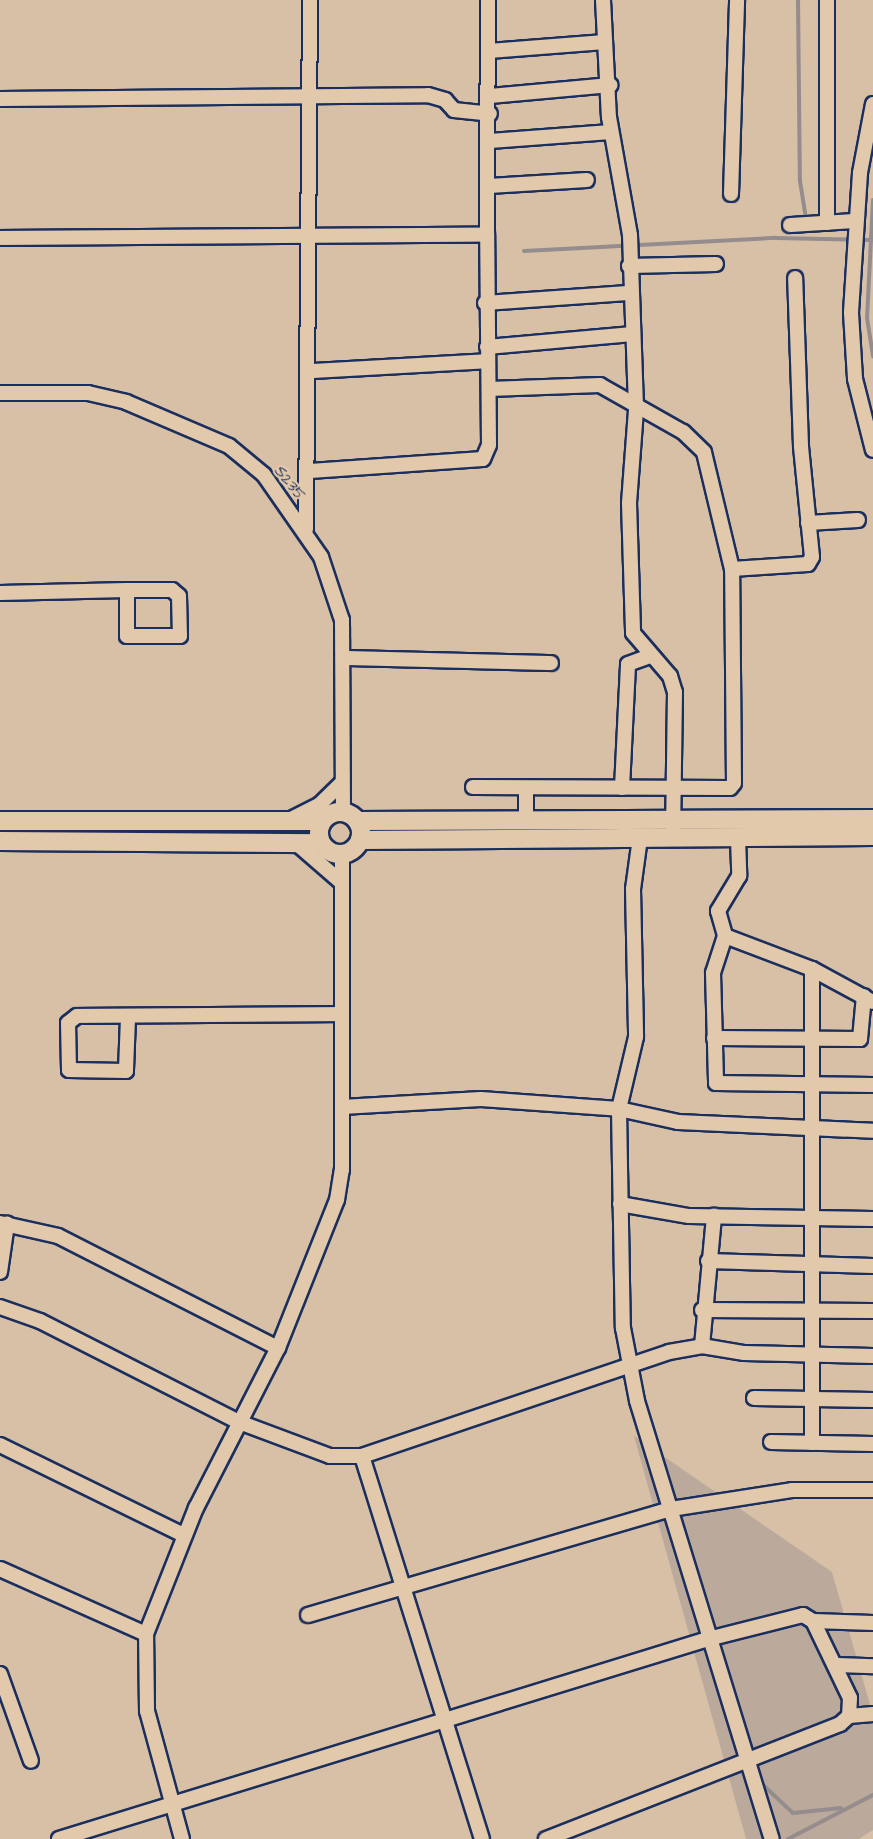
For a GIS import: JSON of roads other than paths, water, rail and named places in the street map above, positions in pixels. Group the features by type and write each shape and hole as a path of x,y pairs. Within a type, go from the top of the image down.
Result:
{"main road":[{"path":"350,817 360,840"},
{"path":"0,821 284,822 322,821 350,817 526,822 673,830 738,838 873,836"},
{"path":"0,841 321,843 342,855 360,840 640,838 673,830 873,819"},
{"path":"321,843 322,821"}],"street":[{"path":"306,529 310,471 311,371 310,0"},
{"path":"310,471 477,463 489,445 485,303 490,141 488,0"},
{"path":"603,0 610,85 611,132 630,254 628,293 636,410 629,503 633,633 650,656 670,676 675,692 673,830"},
{"path":"731,194 737,0"},
{"path":"827,0 827,223"},
{"path":"489,51 605,42"},
{"path":"490,96 610,85"},
{"path":"0,99 310,93 437,96 454,110 490,114"},
{"path":"873,104 853,248 855,379 873,450"},
{"path":"490,141 611,132"},
{"path":"489,186 587,180"},
{"path":"790,225 855,223"},
{"path":"0,238 487,235"},
{"path":"630,254 716,264"},
{"path":"732,569 808,564 812,557 808,523 795,278"},
{"path":"485,303 628,293"},
{"path":"311,371 488,354 632,334"},
{"path":"474,787 526,789 733,787 732,569 704,453 683,432 636,410 600,385 489,389"},
{"name":"S235","path":"0,393 88,393 164,414 229,446 264,475 306,529 336,597 344,658 342,783 350,817"},
{"path":"808,523 858,520"},
{"path":"0,593 127,590 178,592 180,636 127,636 127,590"},
{"path":"622,788 628,664 650,656"},
{"path":"344,658 551,663"},
{"path":"284,822 320,804 342,783"},
{"path":"526,789 526,822"},
{"path":"640,838 633,889 636,1037 619,1109 620,1204 629,1367 708,1639 745,1761 772,1839"},
{"path":"738,838 739,876 718,911 725,936 715,956 716,1083 873,1085"},
{"path":"296,843 341,882"},
{"path":"182,1839 170,1803 147,1711 146,1634 184,1535 278,1348 330,1224 342,1170 342,855"},
{"path":"714,1038 860,1040 868,999 812,969 725,936"},
{"path":"812,969 812,1309 816,1353 812,1443"},
{"path":"128,1018 126,1071 69,1070 71,1018 342,1014"},
{"path":"342,1107 481,1099 619,1109 678,1122 873,1131"},
{"path":"620,1204 714,1216 873,1219"},
{"path":"702,1346 702,1310 714,1216"},
{"path":"0,1272 4,1223 58,1236 278,1348"},
{"path":"708,1261 873,1266"},
{"path":"0,1307 40,1321 239,1422 330,1456 362,1456 629,1367 702,1346 744,1353 873,1356"},
{"path":"702,1310 873,1311"},
{"path":"754,1398 873,1400"},
{"path":"771,1442 873,1444"},
{"path":"0,1445 184,1535"},
{"path":"362,1456 482,1839"},
{"path":"308,1615 671,1509 745,1495 873,1490"},
{"path":"0,1569 146,1634"},
{"path":"59,1839 708,1639 803,1615 813,1622 837,1665 850,1698 849,1716"},
{"path":"813,1622 873,1623"},
{"path":"837,1665 873,1666"},
{"path":"0,1674 31,1761"},
{"path":"546,1839 745,1761 849,1716 873,1714"}],"waterway":[{"path":"798,0 800,181 806,217"},
{"path":"873,200 867,318 873,357"},
{"path":"524,251 776,238 871,240"},
{"path":"761,1783 793,1813 841,1808"},
{"path":"788,1839 873,1795"}]}
